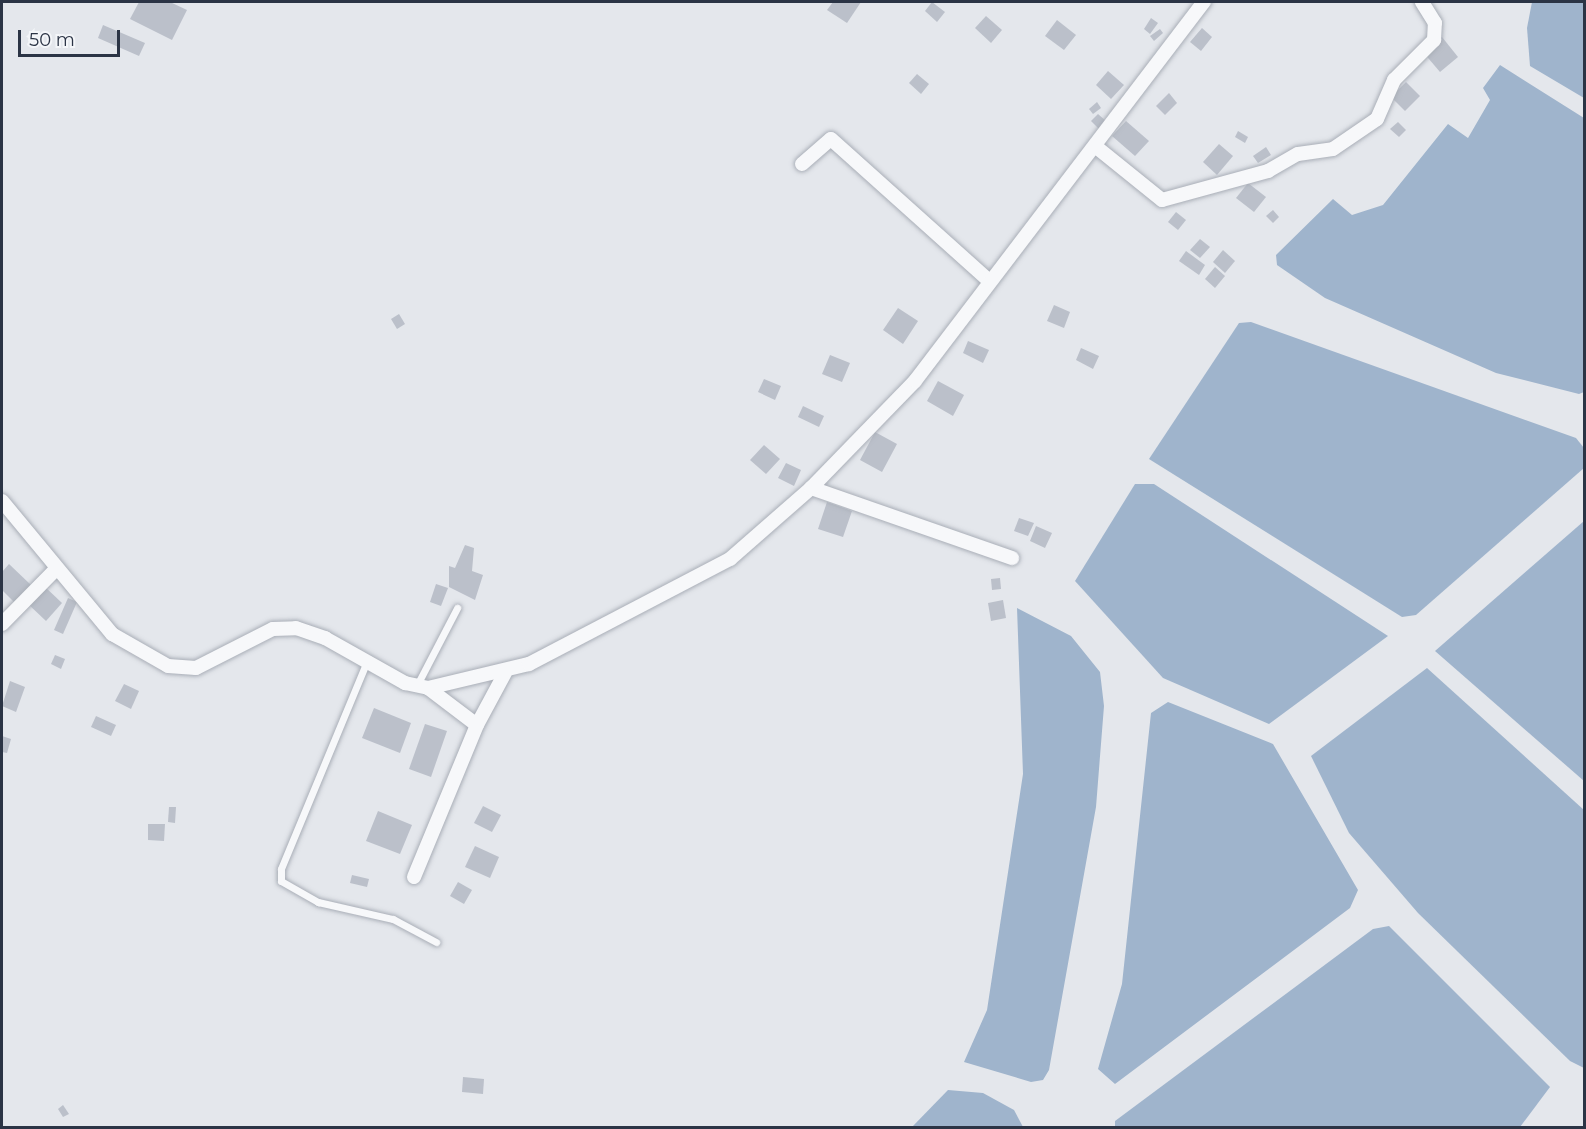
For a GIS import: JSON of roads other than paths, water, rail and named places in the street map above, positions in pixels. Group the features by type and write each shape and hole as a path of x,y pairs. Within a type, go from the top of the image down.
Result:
{"street":[{"path":"423,687 505,673 570,646 730,559 811,488 915,381 1204,2"},
{"path":"1095,146 1162,200 1268,171 1298,154 1334,149 1377,118 1394,80 1434,40 1435,23 1422,2"},
{"path":"802,164 831,139 989,281"},
{"path":"811,488 1012,558"},
{"path":"2,501 112,634 168,666 196,668 273,630 296,628 368,659 423,687 477,724"},
{"path":"2,624 57,568"},
{"path":"414,877 477,724 505,673"}],"lane":[{"path":"423,687 457,608"},
{"path":"368,659 281,869 281,881 318,902 393,919 436,942"}],"water":[{"path":"1532,2 1584,2 1584,98 1530,66 1527,28"},
{"path":"1500,65 1584,118 1584,392 1579,394 1496,373 1325,298 1277,265 1276,255 1333,199 1352,215 1383,205 1448,124 1468,138 1490,100 1483,88"},
{"path":"1251,322 1576,438 1584,448 1584,468 1416,615 1402,617 1149,459 1239,323"},
{"path":"1135,484 1154,484 1388,636 1269,724 1163,678 1075,581"},
{"path":"1584,521 1584,781 1435,651"},
{"path":"1017,608 1071,636 1100,672 1104,706 1096,807 1049,1070 1043,1080 1031,1082 964,1062 987,1010 1023,774"},
{"path":"1427,668 1584,810 1584,1068 1570,1061 1418,913 1349,833 1311,756"},
{"path":"1168,702 1273,744 1358,890 1350,908 1115,1084 1098,1069 1122,984 1151,713"},
{"path":"1389,926 1550,1087 1520,1127 1115,1127 1115,1121 1373,929"},
{"path":"948,1090 983,1093 1014,1110 1023,1127 912,1127"}]}
